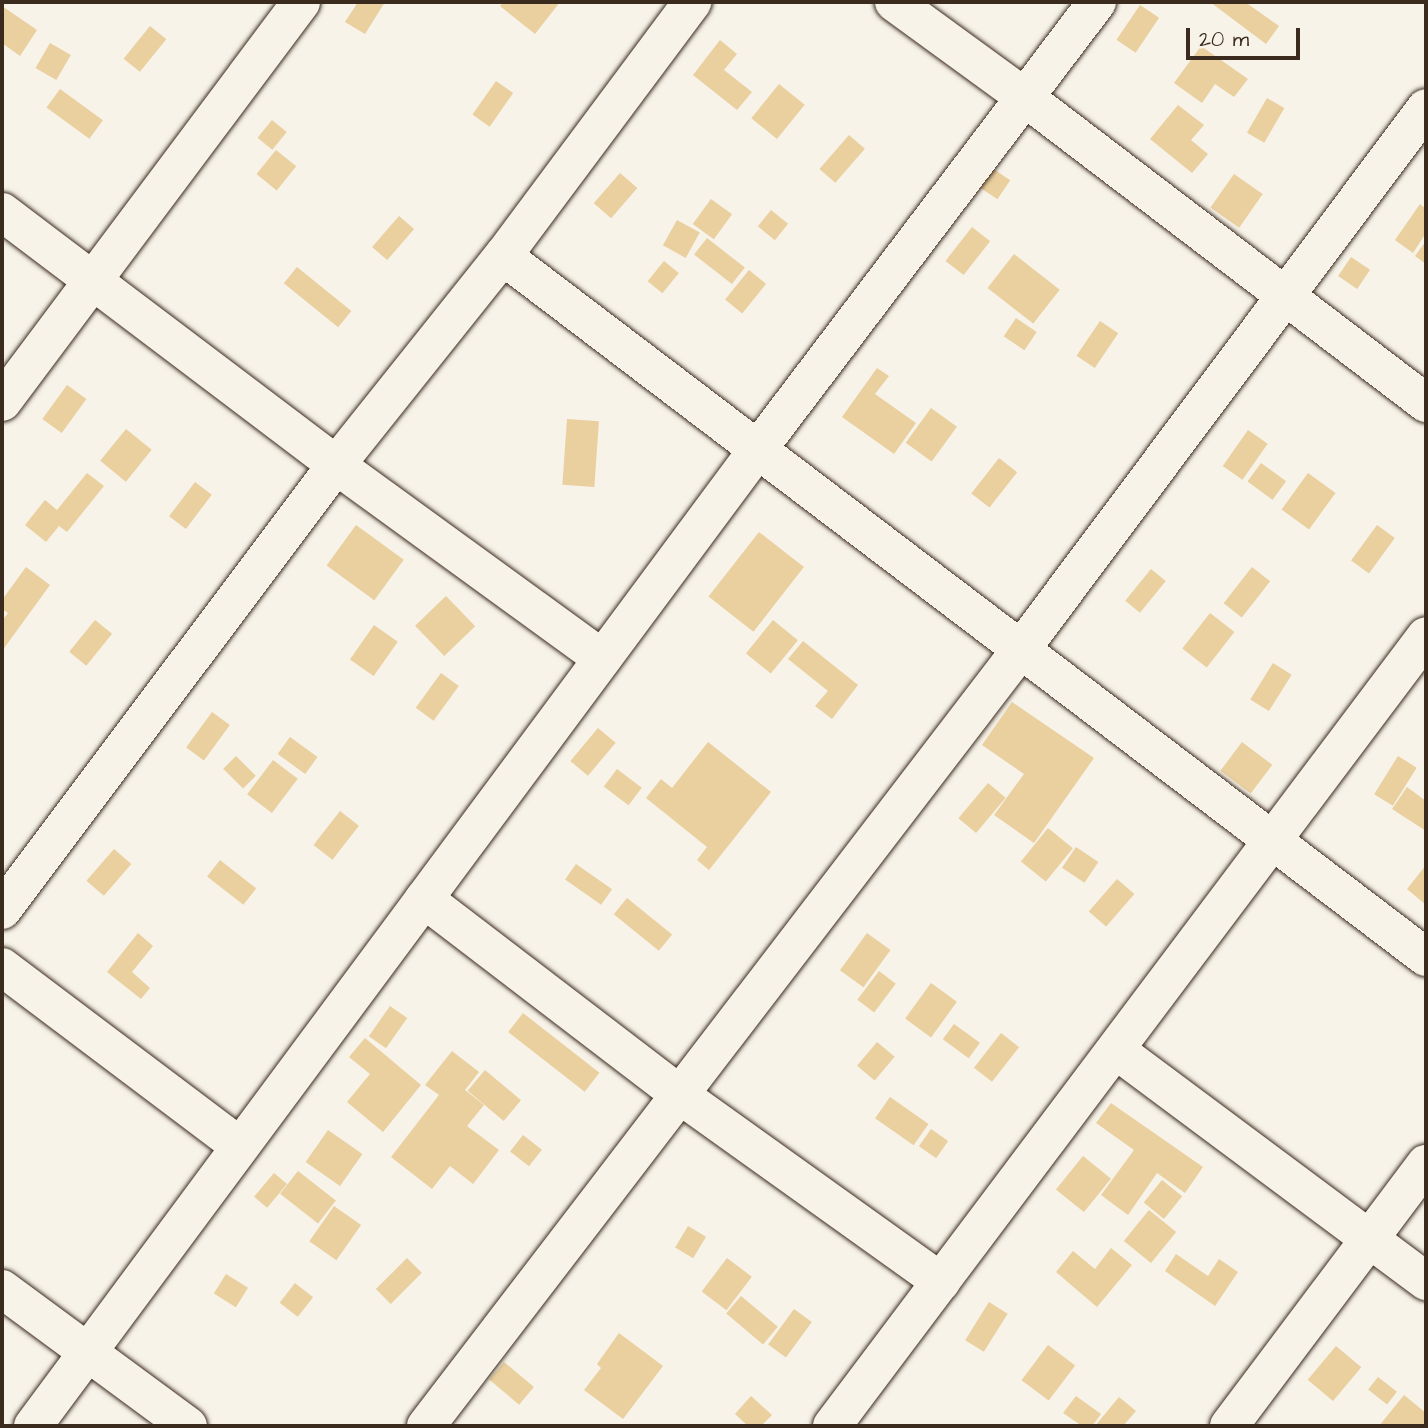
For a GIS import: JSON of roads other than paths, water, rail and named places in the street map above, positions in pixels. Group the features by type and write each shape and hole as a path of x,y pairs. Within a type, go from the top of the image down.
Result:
{"street":[{"path":"2,402 301,2"},
{"path":"2,910 336,465 503,256 692,2"},
{"path":"894,2 1023,96 1426,403"},
{"path":"33,1426 238,1145 424,899 601,658 1023,96 1097,2"},
{"path":"426,1426 1022,648 1426,108"},
{"path":"2,212 336,465 601,658"},
{"path":"503,256 1426,957"},
{"path":"832,1426 1426,636"},
{"path":"424,899 680,1095 941,1282"},
{"path":"2,967 238,1145"},
{"path":"1116,1050 1426,1281"},
{"path":"1229,1426 1426,1164"},
{"path":"2,1289 188,1426"}]}
